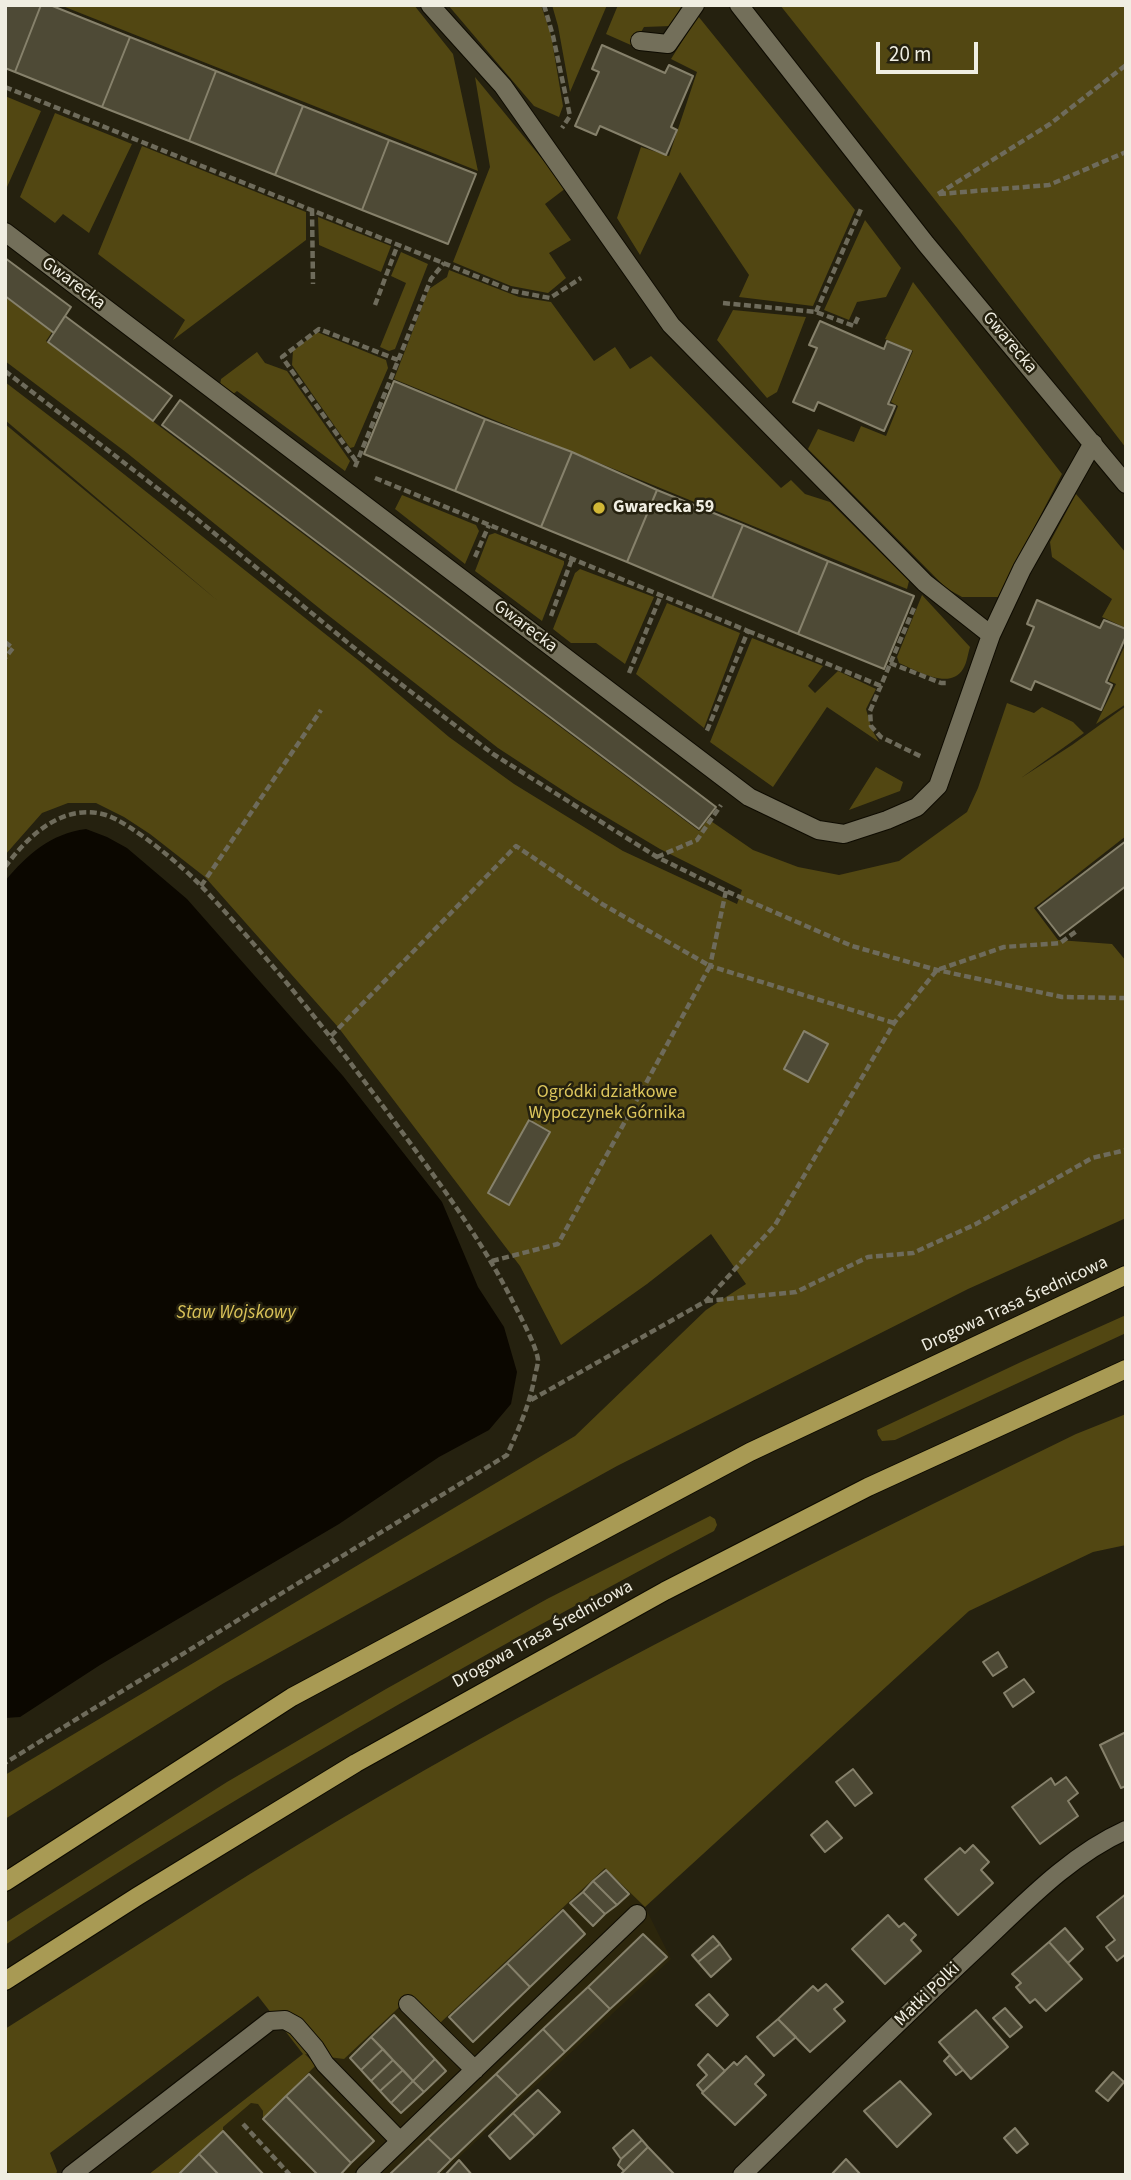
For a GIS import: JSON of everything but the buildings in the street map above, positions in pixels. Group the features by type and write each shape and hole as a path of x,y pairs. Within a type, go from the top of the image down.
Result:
{"main road":[{"name":"Drogowa Trasa Średnicowa","path":"5,1882 292,1697 750,1452 1126,1276"},
{"name":"Drogowa Trasa Średnicowa","path":"5,1981 356,1763 653,1597 868,1487 1126,1369"}],"street":[{"path":"430,5 503,86 671,325 925,583 991,635"},
{"path":"640,41 668,44 695,5"},
{"name":"Gwarecka","path":"5,232 749,797 781,815 818,830 844,834 917,807 938,786 991,635 1022,569 1093,443 926,244 739,5"},
{"path":"1093,443 1126,484"},
{"name":"Matki Polki","path":"742,2175 932,1989 1035,1893 1074,1862 1126,1830"},
{"path":"365,2175 637,1914"},
{"path":"408,2004 475,2070"},
{"path":"71,2175 270,2021 285,2020 296,2026 316,2048 325,2064 400,2141"}],"path":[{"path":"544,5 570,116 548,149"},
{"path":"1126,65 1051,124 938,194 1049,185 1126,152"},
{"path":"5,87 513,290 550,298 581,278"},
{"path":"312,209 313,284"},
{"path":"816,312 861,209"},
{"path":"375,305 398,244"},
{"path":"444,263 431,279 354,470 881,686"},
{"path":"723,303 816,312 854,326 859,315"},
{"path":"357,461 282,357 319,329 398,360"},
{"path":"5,371 192,515 369,660 494,754 657,857 726,891 852,946 937,970 1062,997 1126,998"},
{"path":"474,559 489,526"},
{"path":"550,618 572,559"},
{"path":"925,583 870,711 871,726 881,737 945,767"},
{"path":"628,674 661,595"},
{"path":"707,744 706,734 748,631"},
{"path":"5,642 13,648 5,657"},
{"path":"890,663 941,683 975,681"},
{"path":"618,666 638,681"},
{"path":"201,886 321,710"},
{"path":"696,726 706,734"},
{"path":"657,857 697,840 734,786"},
{"path":"5,867 35,832 62,817 84,813 106,815 131,829 201,886 331,1036 458,1207 492,1261 538,1359 531,1401 507,1455 5,1763"},
{"path":"331,1036 516,846 602,904 710,966 894,1023"},
{"path":"492,1261 558,1244 710,966 726,891"},
{"path":"531,1401 706,1301 775,1225 894,1023 937,970 1004,947 1060,943 1078,930"},
{"path":"706,1301 796,1292 868,1256 912,1253 976,1224 1092,1158 1126,1150"},
{"path":"243,2124 290,2175"}],"shaded area":[{"path":"605,1867 645,1907 671,1959 440,2175 148,2175 304,2054 411,1996 440,2023"}],"green space":[{"path":"60,5 414,5 453,54 478,171"},
{"path":"448,5 541,5 551,35 563,106 559,117 534,106"},
{"path":"552,5 607,5 570,92 558,26"},
{"path":"618,5 682,5 671,26 644,27 633,46 606,34"},
{"path":"780,5 1126,5 1126,448 958,229"},
{"path":"698,16 855,210 813,306 739,297 749,275 680,172 640,255 617,218 641,147 669,156 697,72 671,59"},
{"path":"475,77 566,188 545,204 571,240 549,253 566,278 548,293 511,286 453,262 490,167"},
{"path":"5,96 41,111 7,187 5,185"},
{"path":"55,113 132,144 89,233 63,214 55,223 20,197"},
{"path":"142,146 306,212 306,240 173,340 185,320 98,254"},
{"path":"318,217 391,246 381,272 319,245"},
{"path":"865,220 901,268 886,297 857,302 849,320 824,310"},
{"path":"401,252 428,264 395,349 389,351 380,347 406,283 391,276"},
{"path":"449,270 519,297 551,302 594,361 615,347 630,369 651,356 781,488 791,480 805,494 830,502 909,581 907,589 394,379 429,289 447,277"},
{"path":"913,282 1062,474 998,597 962,597 946,588 808,449 818,429 854,442 861,426 886,436 898,406 891,402 913,351 885,339"},
{"name":"Ogródki działkowe Wypoczynek Górnika","path":"5,297 52,332 46,341 699,831 708,819 753,850 798,867 839,875 899,861 967,812 1007,703 1034,713 1042,707 1073,722 1084,733 1021,778 1126,706 1126,836 1034,908 1058,940 1112,944 1126,961 1126,1218 968,1289 617,1466 224,1683 5,1819 5,1775 575,1436 706,1310 746,1284 711,1234 647,1284 561,1345 520,1266 338,1027 205,877 150,834 96,803 68,803 42,813 5,855 5,424 218,601 5,420 5,382 363,664 449,737 514,784 623,851 737,904 742,890 660,849 498,748 127,453 5,361"},
{"path":"733,310 806,317 777,392 767,398 717,340"},
{"path":"317,332 386,360 388,368 354,447 350,448 292,365 293,351"},
{"path":"257,352 265,363 287,371 350,461 345,471 237,391 232,395 220,385 221,379"},
{"path":"1076,494 1126,553 1126,628 1102,617 1112,599 1052,557 1050,542"},
{"path":"402,495 476,525 479,531 465,564 395,509"},
{"path":"495,533 564,561 542,621 475,571 489,535"},
{"path":"580,569 654,597 625,664 596,643 571,643 553,629 575,573"},
{"path":"922,595 970,647 963,669 950,678 932,677 899,663 897,657"},
{"path":"667,603 740,633 704,728 636,674"},
{"path":"752,638 823,666 808,686 815,693 838,671 876,689 866,709 872,730 879,742 827,707 773,787 710,742"},
{"path":"1126,643 1126,704 1096,724 1116,684 1109,681"},
{"path":"876,767 903,782 900,791 849,810"},
{"path":"1126,1315 1126,1333 895,1440 882,1441 878,1435 877,1430"},
{"path":"1126,1414 1126,1545 1093,1552 969,1611 645,1907 605,1868 440,2023 411,1996 344,2059 305,2054 316,2065 263,2119 263,2111 258,2104 251,2103 223,2127 223,2131 178,2175 148,2175 303,2054 258,1996 50,2153 56,2175 11,2175 5,2169 5,2029 293,1848 516,1719 888,1526 1076,1434"},
{"path":"710,1516 715,1519 717,1525 714,1531 355,1730 179,1835 5,1945 5,1923 227,1782 547,1599"}],"water":[{"name":"Staw Wojskowy","path":"86,829 127,848 187,899 343,1076 442,1202 478,1287 504,1327 517,1372 511,1404 489,1430 439,1457 339,1524 100,1665 20,1717 5,1718 5,881 22,862 41,847 61,835"}],"place":[{"name":"Gwarecka 59","path":"599,508"}]}
